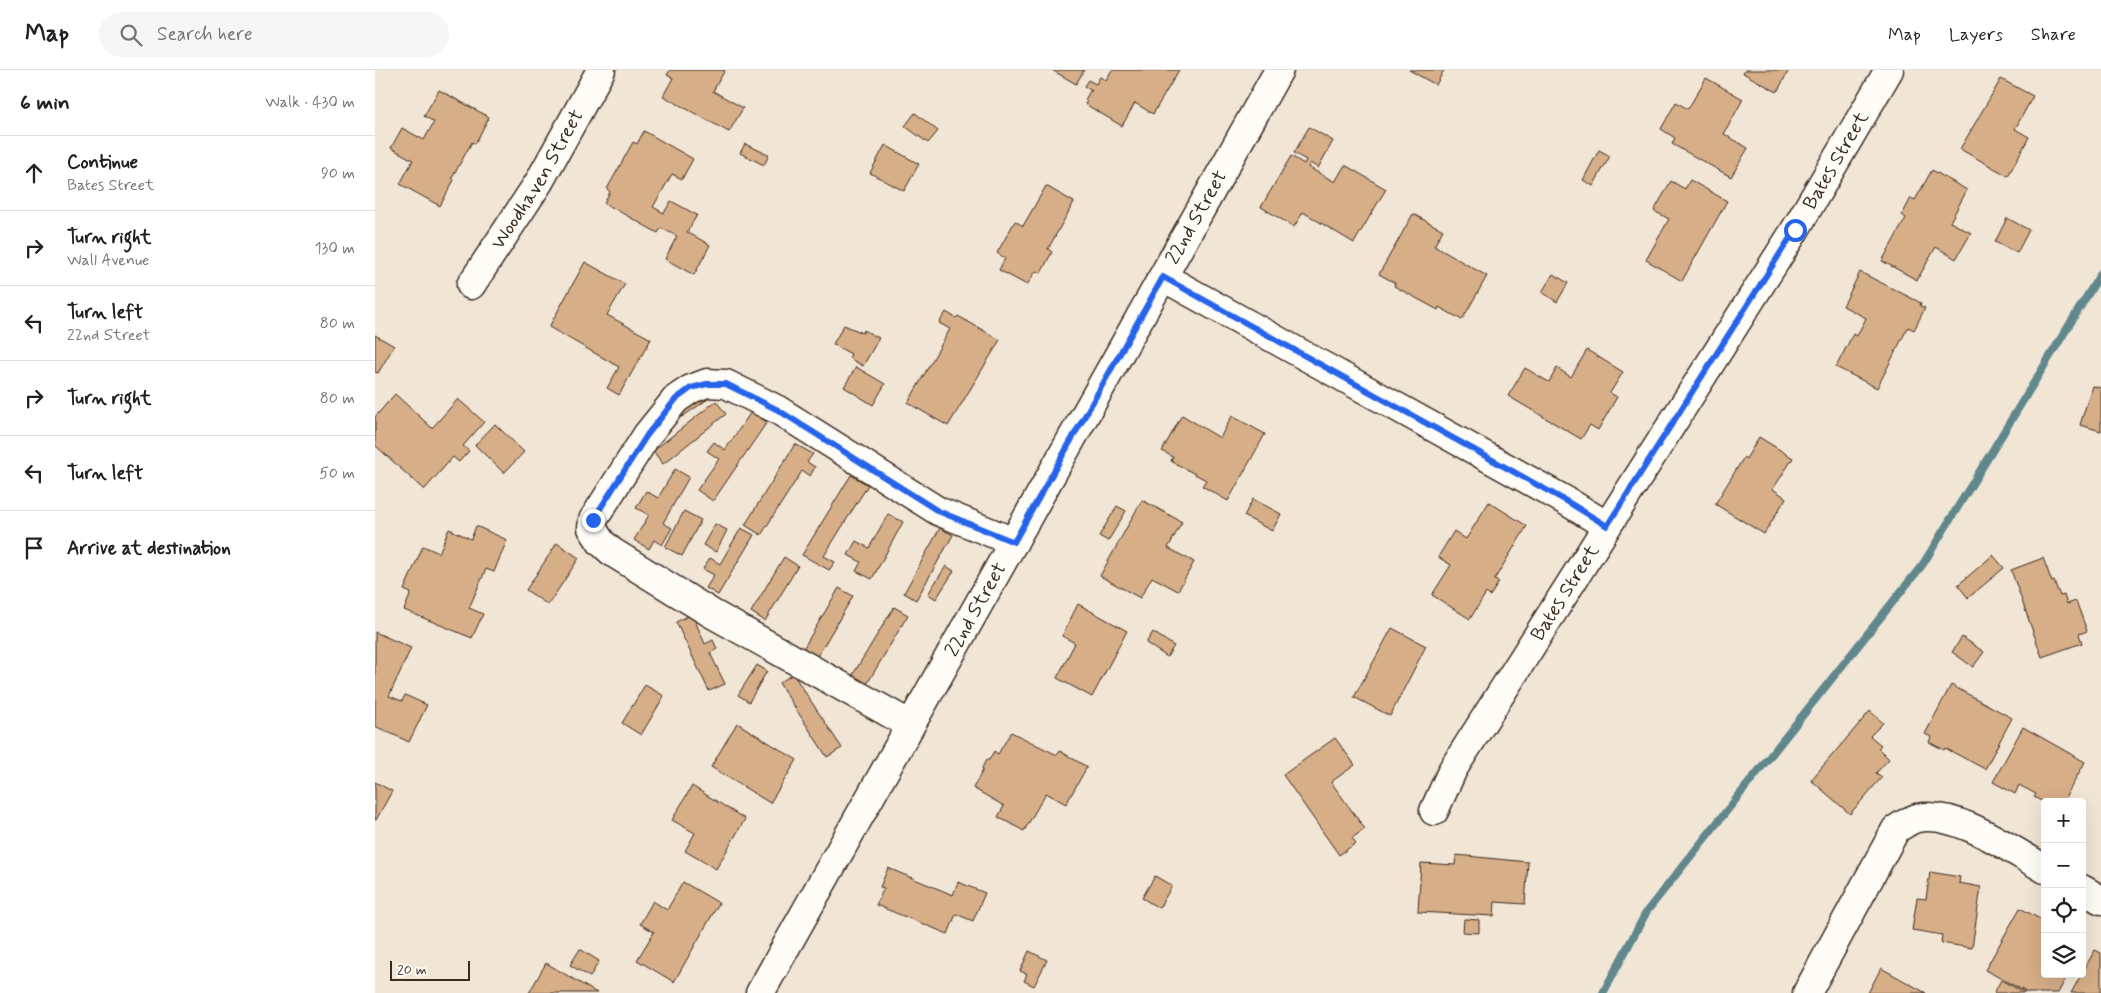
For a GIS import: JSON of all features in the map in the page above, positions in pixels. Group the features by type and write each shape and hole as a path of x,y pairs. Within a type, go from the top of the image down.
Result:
{"street":[{"name":"Woodhaven Street","path":"471,285 539,182 601,70"},
{"name":"22nd Street","path":"760,993 909,724 1014,542 1279,70"},
{"name":"Bates Street","path":"1434,811 1453,769 1795,230 1889,70"},
{"path":"1163,277 1568,502 1607,526"},
{"path":"909,724 711,614 612,552 601,542 592,528 593,520 647,435 676,399 691,388 707,384 726,384 778,410 938,511 1014,542"},
{"path":"1807,993 1896,829 1915,818 1937,816 1960,822 2041,866"},
{"path":"2086,891 2101,900"}],"building":[{"path":"670,70 725,70 713,91 743,108 729,132 663,96 673,78 667,75"},
{"path":"1052,70 1084,70 1076,84"},
{"path":"1112,70 1179,70 1153,114 1135,103 1122,126 1085,104 1087,101 1085,100 1090,91 1092,91 1084,86 1088,80 1096,84 1100,77 1106,80"},
{"path":"1409,70 1444,70 1436,85"},
{"path":"1745,70 1789,70 1777,92 1743,73"},
{"path":"1706,78 1743,99 1724,134 1748,148 1731,177 1672,144 1675,138 1661,129 1676,102 1688,109"},
{"path":"2001,79 2033,96 2015,129 2029,137 2008,176 1960,149"},
{"path":"439,90 489,117 475,144 472,142 452,178 454,180 440,206 400,184 413,160 391,148 402,128 424,140 434,122 424,116"},
{"path":"915,113 938,131 928,143 905,126"},
{"path":"1309,127 1333,141 1318,168 1310,163 1308,167 1335,182 1345,165 1386,189 1354,243 1303,212 1294,227 1261,207 1291,156 1304,164 1306,160 1294,153"},
{"path":"644,131 693,159 682,179 672,174 653,207 664,213 671,201 697,215 687,232 710,245 694,275 665,259 677,236 661,228 658,233 604,203 610,192 607,189 633,142 637,144"},
{"path":"745,144 769,155 764,165 740,153"},
{"path":"885,145 919,164 904,191 870,173"},
{"path":"1599,150 1610,156 1593,186 1583,180"},
{"path":"1932,170 1967,190 1950,222 1971,233 1956,259 1936,247 1917,280 1882,261 1906,218 1902,215 1911,198 1915,200"},
{"path":"1690,180 1727,201 1682,281 1646,260 1669,219 1654,211 1671,181 1685,189"},
{"path":"1046,186 1074,202 1048,249 1052,252 1041,273 1036,271 1027,285 999,270 1005,258 997,253 1015,221 1023,226"},
{"path":"1413,214 1443,230 1434,246 1487,276 1462,320 1439,307 1438,310 1394,286 1395,283 1379,274"},
{"path":"2007,218 2029,230 2017,253 1995,242"},
{"path":"585,262 625,284 607,315 651,339 619,395 607,388 619,367 549,327"},
{"path":"1860,272 1921,303 1920,306 1925,308 1914,330 1908,327 1877,388 1836,367 1853,334 1857,336 1866,318 1843,306"},
{"path":"1553,274 1568,283 1557,302 1542,292"},
{"path":"946,312 956,318 958,316 1000,340 948,426 908,403 950,329 939,323"},
{"path":"844,325 863,333 864,330 879,338 863,366 849,358 851,354 833,344"},
{"path":"375,335 394,346 378,373 375,372"},
{"path":"1587,350 1623,372 1610,393 1617,397 1598,430 1590,425 1581,439 1508,396 1525,368 1549,382 1557,368 1571,377"},
{"path":"856,367 885,384 873,405 844,387"},
{"path":"2092,386 2101,388 2101,431 2080,425"},
{"path":"705,389 711,397 682,417 676,408"},
{"path":"395,394 432,428 458,399 484,422 463,446 469,451 459,462 453,457 424,490 375,445 375,417"},
{"path":"716,401 726,414 663,464 653,451"},
{"path":"751,412 767,422 713,501 697,490 719,459 707,451 714,442 725,450"},
{"path":"1182,415 1220,438 1232,416 1265,434 1228,501 1202,486 1206,480 1171,461 1173,457 1162,451"},
{"path":"495,424 524,452 504,473 475,445"},
{"path":"1759,437 1793,458 1773,489 1786,498 1764,534 1715,504 1744,457 1746,459"},
{"path":"795,444 813,454 807,462 815,467 810,476 802,471 761,535 745,525"},
{"path":"675,469 689,477 663,523 672,528 662,545 654,540 649,549 634,540 649,515 636,508 646,491 658,498"},
{"path":"851,475 868,485 824,556 835,562 829,570 802,555"},
{"path":"1253,499 1281,514 1272,531 1244,516"},
{"path":"1142,500 1182,522 1168,548 1194,562 1178,591 1152,577 1140,598 1100,576"},
{"path":"1489,502 1527,526 1494,580 1499,582 1490,596 1486,593 1470,619 1432,595 1451,565 1438,557 1454,531 1466,539"},
{"path":"1117,506 1126,511 1108,541 1099,536"},
{"path":"684,511 701,520 682,556 665,547"},
{"path":"888,514 903,522 872,579 856,571 861,562 848,555 856,541 869,548"},
{"path":"715,524 727,530 716,552 703,545"},
{"path":"476,526 507,540 494,572 486,569 469,608 483,614 472,638 404,610 411,593 404,590 423,546 439,553 449,529 471,539"},
{"path":"741,528 754,535 718,595 706,588 714,575 703,569 710,558 720,564"},
{"path":"940,528 953,535 916,600 904,593"},
{"path":"557,543 579,558 548,605 526,590"},
{"path":"1993,555 2004,568 1968,598 1958,585"},
{"path":"784,557 798,566 765,621 751,612"},
{"path":"2043,558 2052,582 2054,581 2060,596 2064,595 2067,604 2076,601 2087,631 2079,634 2082,643 2042,657 2011,570"},
{"path":"946,566 954,571 936,599 928,594"},
{"path":"839,588 853,596 817,657 803,649"},
{"path":"1078,604 1127,631 1092,697 1057,678 1075,643 1062,636"},
{"path":"894,607 908,615 867,684 852,676"},
{"path":"692,614 705,644 713,640 717,649 710,653 725,684 709,691 676,622"},
{"path":"1392,628 1426,646 1390,716 1354,697"},
{"path":"375,632 411,648 389,696 402,701 405,695 427,705 409,742 375,726"},
{"path":"1153,632 1174,646 1167,657 1146,643"},
{"path":"1962,637 1984,652 1973,667 1952,652"},
{"path":"757,665 767,671 749,702 738,695"},
{"path":"793,674 842,748 827,757 779,683"},
{"path":"645,685 664,696 641,735 622,723"},
{"path":"1951,685 2012,718 1985,769 1945,748 1944,750 1929,742 1931,737 1925,734"},
{"path":"1870,711 1883,723 1870,736 1881,745 1878,748 1889,759 1876,773 1882,777 1850,814 1811,780"},
{"path":"737,723 797,760 770,803 711,767"},
{"path":"2023,727 2085,762 2065,798 2041,798 2041,801 2034,797 2036,794 2019,785 2015,794 1993,782"},
{"path":"1011,732 1057,755 1060,751 1087,767 1066,804 1046,793 1024,831 998,817 1004,806 973,788 986,760 989,760 994,751 998,754"},
{"path":"1335,738 1355,765 1331,782 1365,829 1352,838 1356,843 1339,855 1283,775"},
{"path":"375,782 392,791 376,820 375,820"},
{"path":"692,786 745,819 716,869 685,851 695,833 672,820"},
{"path":"1456,855 1528,862 1525,904 1495,902 1494,916 1418,912 1421,863 1455,865"},
{"path":"888,868 953,895 958,882 985,893 973,921 956,914 948,934 876,905 884,888 880,887"},
{"path":"1930,872 1960,877 1959,883 1981,887 1972,948 1941,943 1942,935 1912,930 1917,898 1926,899"},
{"path":"1155,876 1172,886 1159,908 1142,898"},
{"path":"683,882 719,903 674,982 637,960 654,932 640,924 653,901 667,910"},
{"path":"2020,908 2041,919 2041,978 2066,978 2058,993 2028,993 1985,970"},
{"path":"1464,919 1479,920 1479,933 1463,932"},
{"path":"580,949 599,961 590,977 570,965"},
{"path":"2095,950 2101,953 2101,993 2071,993 2079,978 2086,978 2086,966"},
{"path":"1029,951 1047,960 1034,986 1024,981 1027,974 1020,971"},
{"path":"546,963 597,993 529,993"},
{"path":"1881,968 1926,993 1868,993"},
{"path":"2001,980 2025,993 1994,993"}],"waterway":[{"path":"1603,993 1647,911 1923,564 2101,273"}],"route":[{"path":"593,520 616,487 647,435 676,399 691,388 707,384 726,384 778,410 938,511 989,530 1014,542 1163,277 1568,502 1607,526 1795,230"}]}
